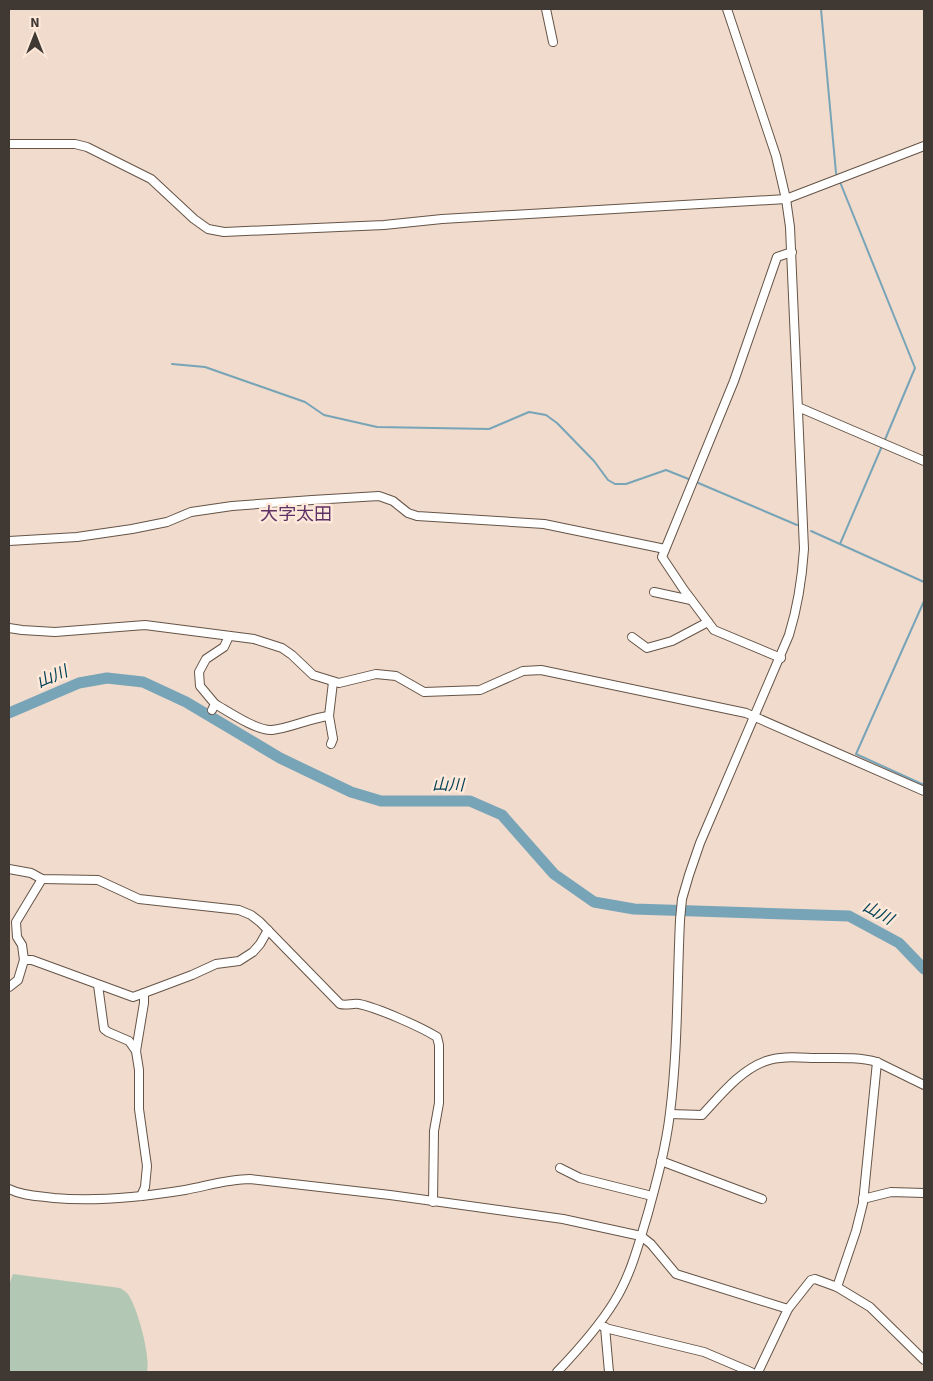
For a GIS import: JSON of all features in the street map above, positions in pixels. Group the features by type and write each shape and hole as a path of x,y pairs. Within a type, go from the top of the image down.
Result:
{"street":[{"path":"546,9 554,42"},
{"path":"557,1372 602,1326 628,1274 642,1236 661,1161 670,1114 675,1058 682,899 700,843 781,658 798,604 804,549 792,252 786,199 776,156 727,9"},
{"path":"9,144 75,144 86,146 151,179 194,219 208,229 224,232 384,225 442,219 786,199 924,146"},
{"path":"781,658 714,630 662,557 734,381 777,258 792,252"},
{"path":"798,406 924,461"},
{"path":"9,540 77,537 132,529 167,522 191,512 232,506 379,496 393,501 408,513 417,516 544,524 665,549"},
{"path":"654,592 691,600"},
{"path":"632,637 647,648 672,641 708,622"},
{"path":"9,628 55,632 145,625 254,639 282,648 314,675 333,682 339,683 376,674 396,676 424,692 480,690 523,670 541,670 756,716 924,791"},
{"path":"229,636 224,647 206,659 199,672 200,686 214,707 256,726 271,730 329,716"},
{"path":"331,744 333,739 329,716 333,682"},
{"path":"9,869 31,873 42,879 98,880 139,899 239,910 251,915 268,930 340,1004 358,1004 379,1011 437,1037 439,1046 440,1103 434,1132 433,1202"},
{"path":"9,986 18,980 24,960 22,945 17,937 16,922 42,879"},
{"path":"24,960 32,960 132,997 216,964 239,961 253,952 268,930"},
{"path":"98,985 104,1029 129,1041 136,1051"},
{"path":"141,1196 145,1187 146,1166 139,1109 139,1070 136,1051 144,993"},
{"path":"670,1114 702,1115 735,1081 753,1068 767,1061 782,1058 845,1058 877,1062 924,1085"},
{"path":"837,1287 856,1231 863,1199 877,1062"},
{"path":"661,1161 762,1199"},
{"path":"560,1168 580,1178 652,1196"},
{"path":"9,1189 33,1196 72,1200 141,1196 235,1179 250,1179 563,1219 642,1236 676,1274 788,1309"},
{"path":"863,1199 891,1192 924,1193"},
{"path":"758,1372 788,1309 811,1280 815,1279 837,1287 870,1307 924,1360"},
{"path":"602,1326 609,1372"},
{"path":"602,1326 704,1352 752,1372"}],"green space":[{"path":"13,1274 120,1288 125,1291 135,1308 142,1331 147,1355 147,1372 9,1372 9,1285"}],"waterway":[{"path":"821,9 838,178"},
{"path":"840,182 915,368 884,442"},
{"path":"172,364 205,367 305,402 324,415 377,427 489,429 529,412 546,415 557,423 594,461 608,480 615,484 626,484 666,470 691,480"},
{"path":"840,544 882,446"},
{"path":"696,482 797,525"},
{"path":"811,531 924,582"},
{"path":"924,601 856,754 924,785"},
{"name":"山川","path":"9,713 79,683 107,678 143,682 186,702 280,758 351,792 381,801 470,801 502,815 554,874 594,902 634,909 849,916 899,943 924,969"}],"district":[{"name":"大字太田","path":"296,514"}]}
